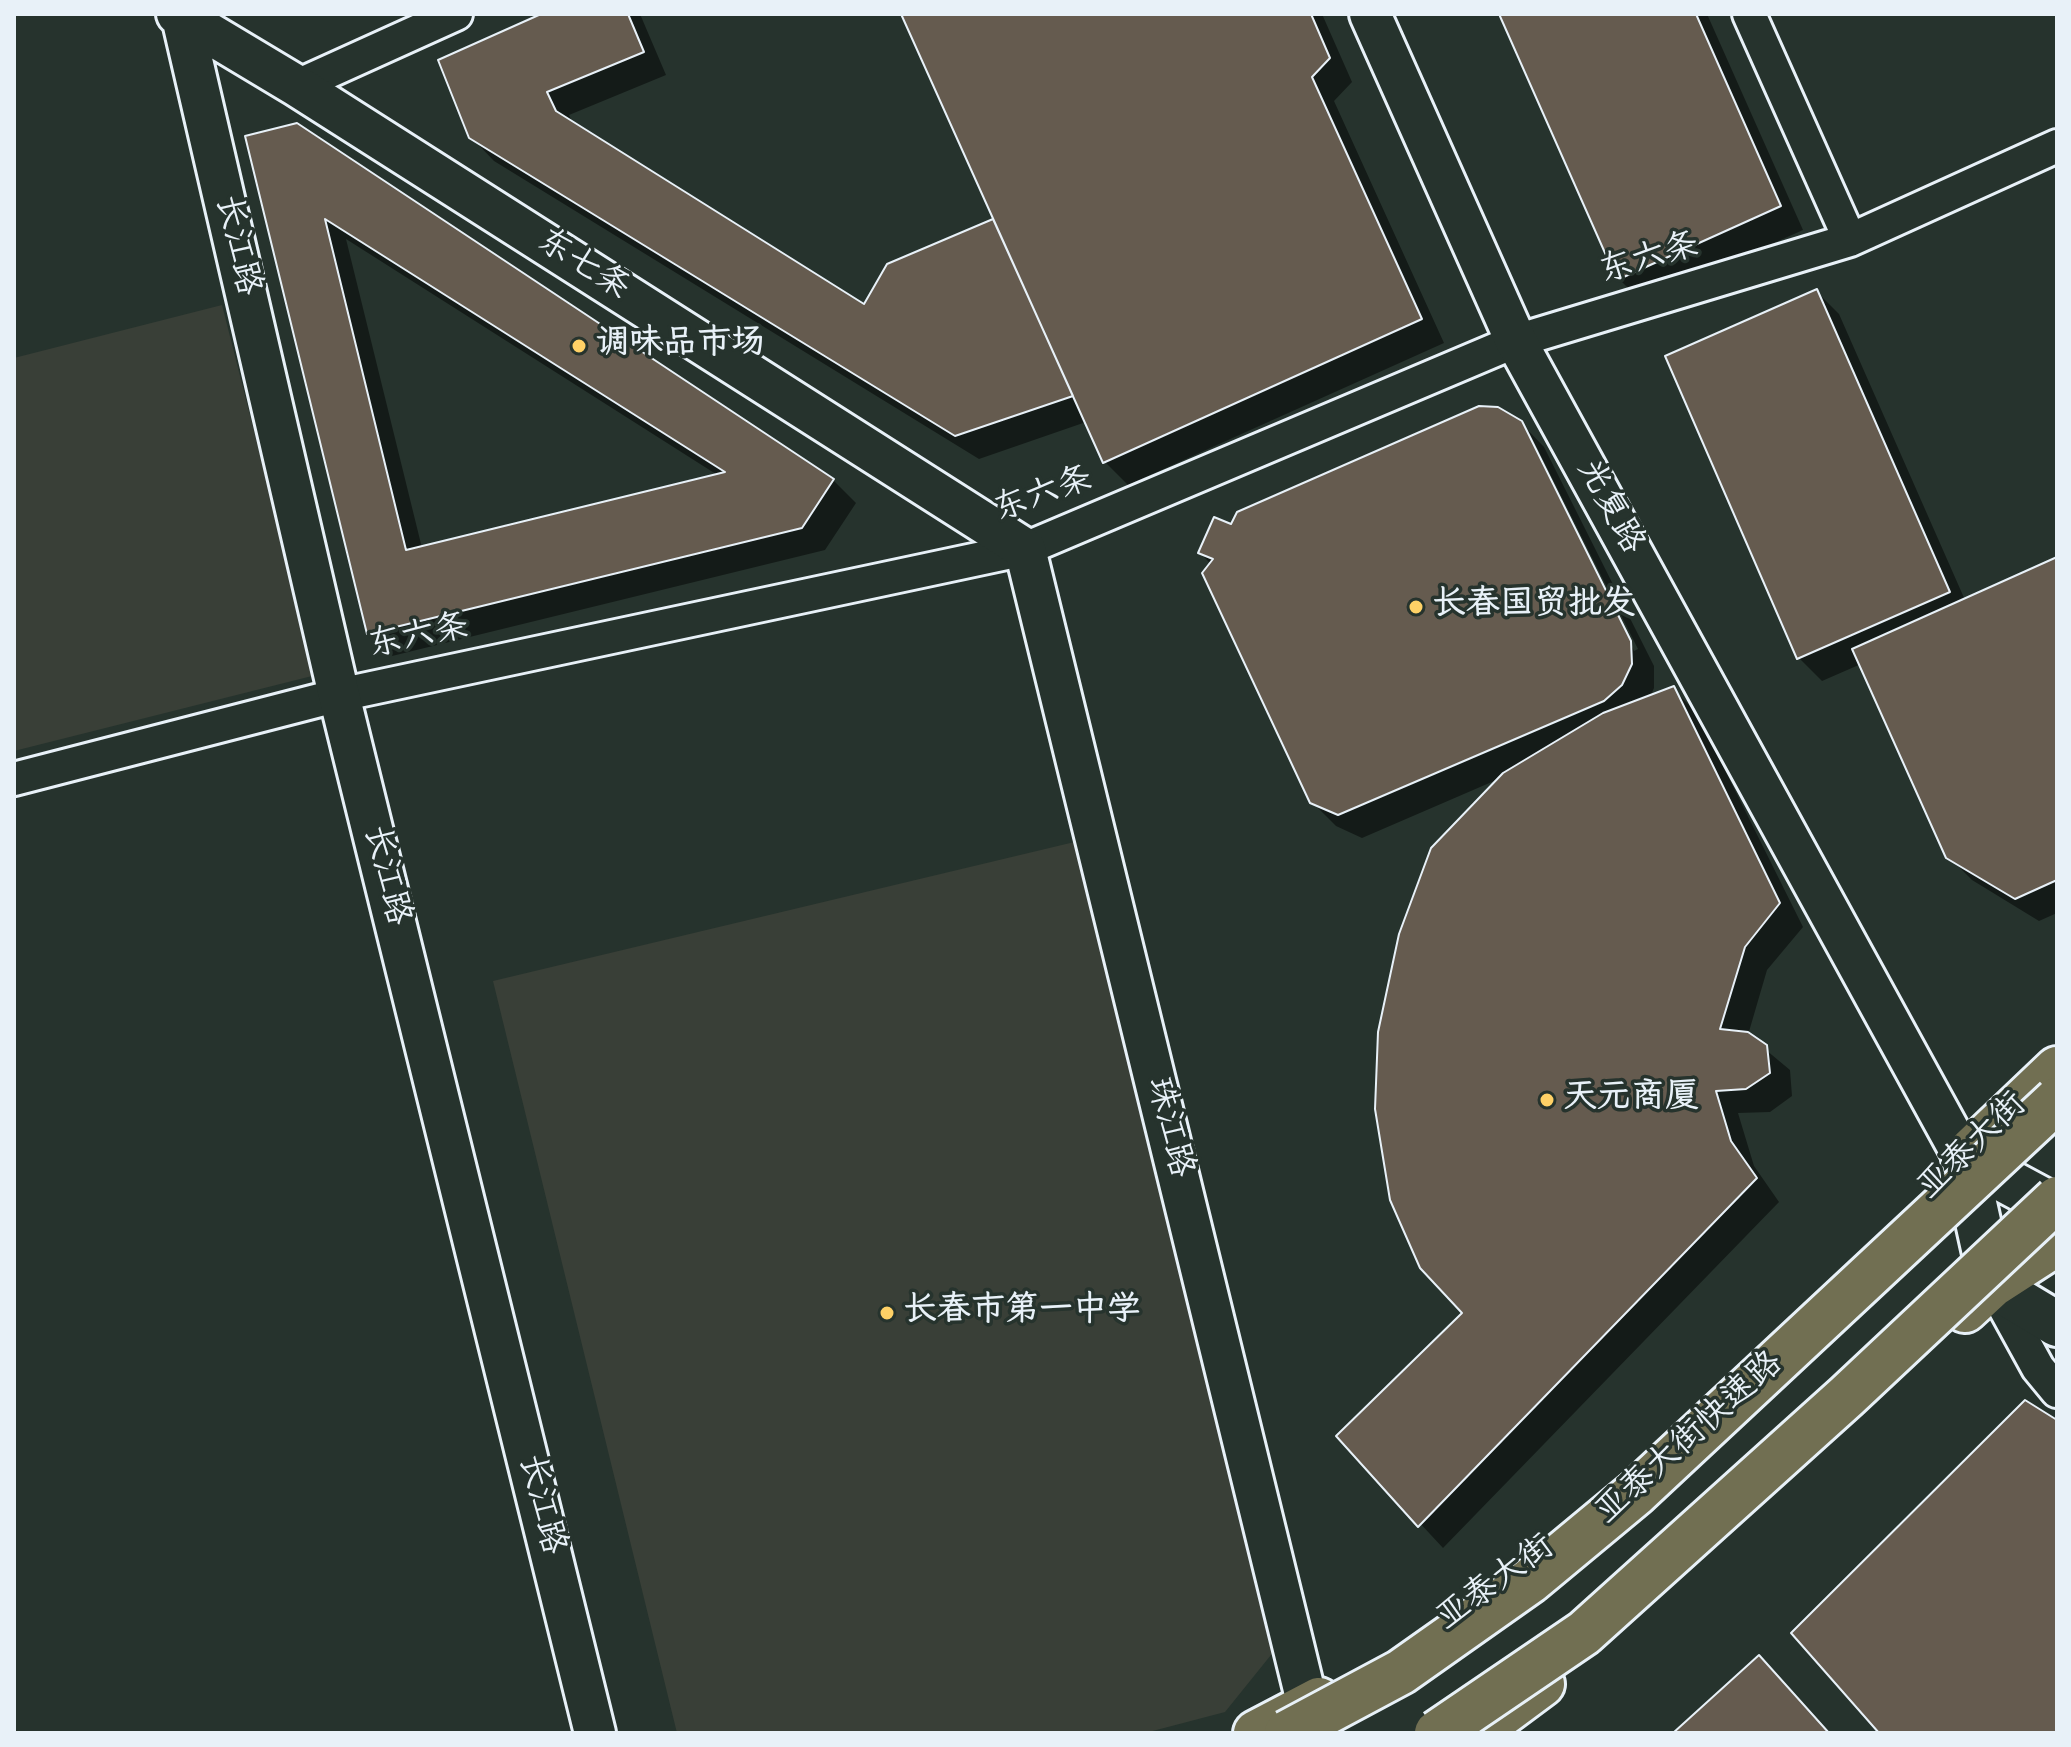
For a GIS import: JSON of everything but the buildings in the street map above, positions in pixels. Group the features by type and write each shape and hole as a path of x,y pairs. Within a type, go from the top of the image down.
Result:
{"main road":[{"name":"亚泰大街","path":"1256,1733 1298,1720 1397,1656 1593,1515 2057,1069"},
{"name":"亚泰大街快速路","path":"1298,1720 1401,1672 1554,1562 1636,1493 2057,1100"},
{"path":"1964,1158 2057,1208"},
{"path":"1964,1158 1992,1285 2057,1324"},
{"path":"1437,1733 1584,1633 1847,1396 2057,1199"},
{"path":"1476,1733 1632,1614 1992,1285 2057,1243"}],"street":[{"path":"297,86 456,14"},
{"name":"光复路","path":"1370,14 1516,341 1964,1158"},
{"path":"1749,14 1850,240"},
{"name":"东七条","path":"180,16 297,86 1025,549"},
{"name":"长江路","path":"180,16 339,695 595,1733"},
{"name":"东六条","path":"14,779 339,695 1025,549 1516,341 1850,240 2057,146"},
{"name":"珠江路","path":"1025,549 1298,1720"},
{"path":"1992,1285 2038,1368 2057,1391"}],"shaded area":[{"path":"222,305 316,675 14,751 14,358"},
{"name":"长春市第一中学","path":"1087,839 1279,1645 1225,1712 1145,1733 677,1733 493,981"}],"place":[{"name":"调味品市场","path":"579,346"},
{"name":"长春国贸批发","path":"1416,607"},
{"name":"天元商厦","path":"1547,1100"},
{"name":"长春市第一中学","path":"887,1313"}]}
